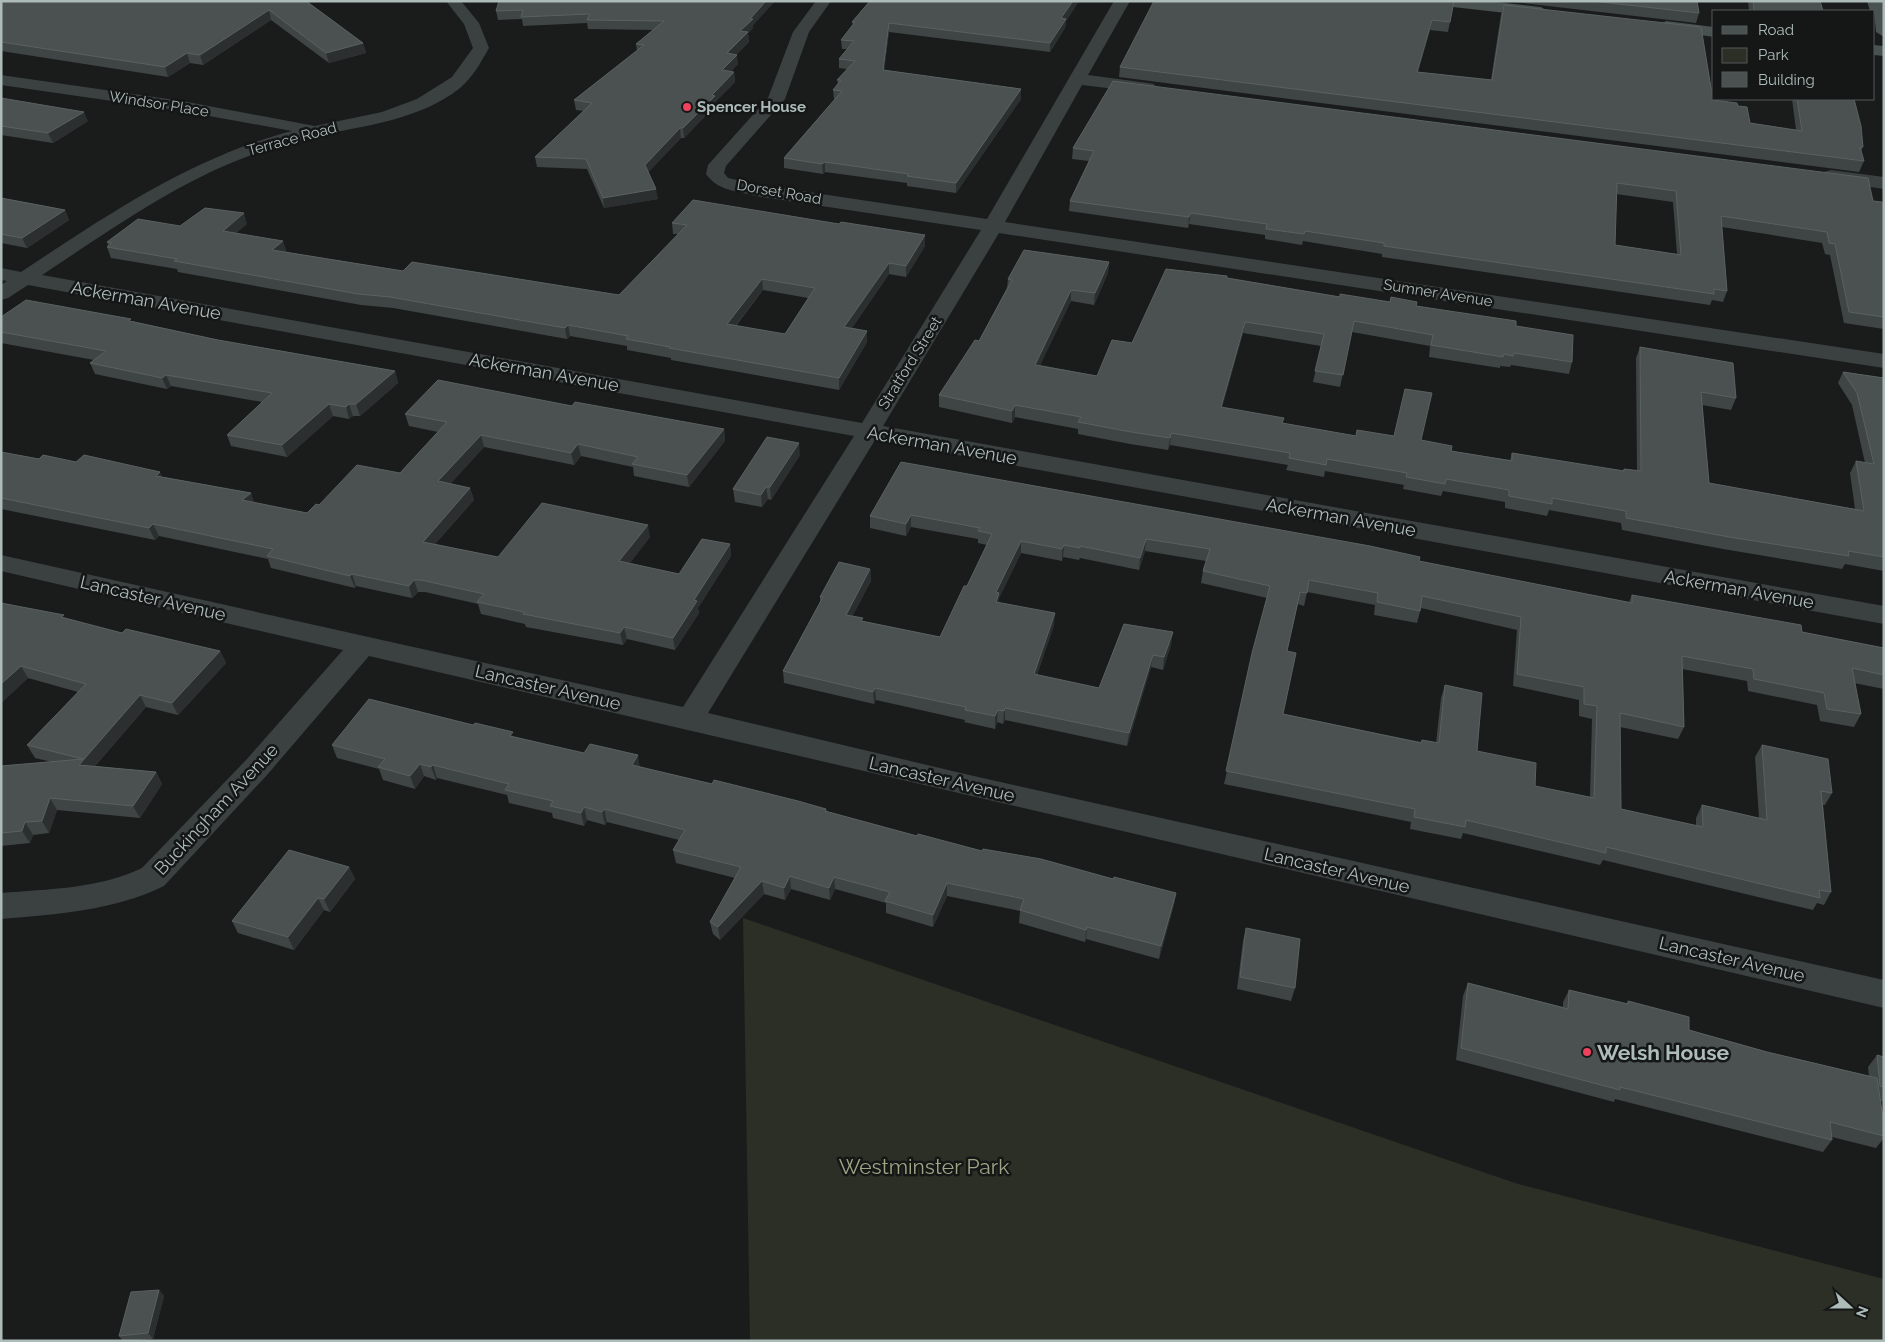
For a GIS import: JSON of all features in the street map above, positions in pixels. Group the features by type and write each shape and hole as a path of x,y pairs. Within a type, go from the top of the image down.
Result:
{"street":[{"name":"Terrace Road","path":"1,294 135,205 212,165 258,145 380,116 415,106 436,96 468,70 481,48 471,23 453,1"},
{"name":"Dorset Road","path":"824,1 801,32 776,99 717,164 715,174 722,182 756,190 993,226"},
{"name":"Stratford Street","path":"690,719 993,226 1122,1"},
{"path":"1444,1 1552,14"},
{"path":"1875,1 1884,32"},
{"path":"1652,25 1712,32"},
{"path":"1076,79 1168,91"},
{"name":"Windsor Place","path":"1,80 182,106 316,131"},
{"path":"1817,174 1884,183"},
{"name":"Sumner Avenue","path":"993,226 1884,360"},
{"name":"Ackerman Avenue","path":"1,274 1884,616"},
{"name":"Lancaster Avenue","path":"1,563 690,719 965,785 1884,994"},
{"name":"Buckingham Avenue","path":"1,906 97,896 138,886 153,877 257,767 362,646"}],"green space":[{"name":"Westminster Park","path":"743,918 1518,1184 1884,1279 1884,1341 750,1341"}],"building":[{"path":"1,1 306,1 363,43 326,53 269,10 200,55 187,53 165,67 1,42"},
{"path":"499,1 766,1 750,19 753,19 740,31 748,32 727,53 737,55 722,70 734,72 712,95 715,96 683,128 680,128 645,165 656,189 603,198 586,159 535,157 592,103 574,100 644,45 636,44 664,21 587,20 590,14 521,17 523,10 496,11"},
{"path":"870,1 1073,1 1061,18 1066,19 1050,43 889,23 883,70 1021,89 956,183 907,176 909,174 784,158 842,91 833,90 841,80 837,80 855,61 839,59 854,41 841,40 855,22 852,22"},
{"path":"1154,1 1454,1 1450,22 1432,20 1417,72 1492,80 1504,5 1701,27 1712,100 1737,103 1738,106 1747,107 1750,123 1802,131 1797,100 1854,100 1861,126 1863,147 1860,147 1864,161 1120,67"},
{"path":"1592,1 1697,1 1699,13"},
{"path":"1753,1 1820,1 1823,10 1754,10"},
{"path":"1113,81 1868,178 1873,201 1882,202 1884,208 1884,317 1849,312 1835,244 1829,243 1827,232 1721,216 1727,291 1714,289 1714,294 1384,246 1384,243 1305,231 1304,234 1266,229 1267,224 1191,213 1189,217 1070,201 1094,151 1073,148","holes":["1617,183 1676,191 1681,255 1615,245"]},
{"path":"1,98 84,112 48,133 1,126"},
{"path":"1,198 65,210 22,238 1,234"},
{"path":"693,200 839,224 841,222 925,235 906,266 889,263 844,327 867,331 839,378 669,348 626,339 628,336 568,325 565,328 390,297 358,294 107,247 112,243 107,242 138,219 180,226 205,208 244,213 223,231 283,241 272,250 403,271 412,262 619,295 687,225 672,223","holes":["762,279 815,288 785,334 727,324"]},
{"path":"1024,250 1109,262 1095,293 1071,290 1035,365 1097,376 1112,340 1132,343 1166,269 1227,276 1227,278 1340,297 1340,294 1390,302 1391,297 1417,302 1416,306 1516,321 1516,326 1573,335 1572,362 1514,353 1513,356 1504,354 1503,357 1431,345 1433,335 1354,321 1343,375 1315,371 1324,334 1245,322 1221,407 1284,418 1282,423 1356,436 1357,430 1394,436 1405,389 1432,393 1421,440 1452,446 1451,451 1512,461 1512,453 1624,471 1624,469 1641,471 1640,347 1733,363 1736,398 1701,392 1709,483 1864,511 1856,461 1874,464 1857,393 1843,372 1884,378 1884,557 1848,551 1849,556 1729,537 1626,518 1626,511 1552,498 1552,504 1509,496 1509,490 1446,479 1445,484 1406,477 1407,473 1327,459 1326,465 1289,458 1290,453 1171,433 1170,438 1131,432 1078,422 1081,417 1015,405 1012,411 939,395 975,340 979,341 1012,280 1008,279"},
{"path":"26,300 131,319 129,321 218,340 395,371 356,404 349,404 346,407 329,404 282,445 227,435 272,393 166,375 162,378 90,363 106,351 1,332 1,317"},
{"path":"438,380 572,406 575,402 724,429 687,475 632,464 638,457 578,444 571,453 481,435 438,481 470,488 423,542 498,557 542,503 648,525 619,561 679,574 702,539 730,544 694,600 697,601 673,638 624,627 620,633 523,614 524,612 477,602 484,594 421,580 414,580 409,586 352,574 350,576 267,556 273,549 153,524 149,528 1,498 1,452 39,459 43,455 76,462 84,455 160,472 156,476 251,493 242,500 307,513 316,504 319,505 357,465 400,473 447,422 405,414"},
{"path":"767,437 799,443 770,487 766,487 761,495 733,489"},
{"path":"901,462 1370,546 1420,557 1419,561 1632,603 1632,595 1801,625 1802,632 1884,648 1884,675 1852,668 1861,714 1827,709 1824,693 1754,679 1753,669 1682,656 1684,727 1620,713 1621,809 1703,827 1702,805 1767,820 1762,745 1828,759 1832,793 1821,791 1831,892 1819,890 1820,898 1606,847 1606,853 1466,820 1465,827 1414,817 1415,809 1226,771 1252,653 1270,586 1203,571 1210,549 1146,539 1140,558 1080,546 1080,548 1064,545 1062,549 1021,541 996,592 999,593 996,602 1055,613 1034,674 1099,688 1124,624 1173,632 1164,657 1153,655 1129,733 1005,708 1004,711 998,710 995,716 965,710 966,707 875,688 873,692 783,671 823,597 820,597 839,562 870,569 846,615 863,618 861,621 940,637 964,586 967,586 992,534 978,531 980,528 911,515 906,524 870,516","holes":["1309,580 1378,593 1377,602 1420,611 1422,596 1521,617 1517,674 1584,687 1584,704 1597,706 1594,798 1535,786 1536,763 1477,751 1482,693 1445,685 1439,743 1422,740 1421,743 1283,714 1296,653 1287,651 1300,592 1307,593"]},
{"path":"1,603 64,615 61,617 122,633 126,629 220,651 172,703 140,695 79,765 156,772 133,806 50,798 42,821 25,822 22,831 1,833 1,766 83,759 27,745 86,684 21,666 1,684"},
{"path":"369,699 473,725 475,723 513,732 510,736 584,753 590,744 638,755 632,765 712,784 714,780 798,801 826,809 825,811 917,836 918,834 982,851 983,849 1041,859 1113,879 1114,877 1176,893 1161,946 1087,927 1086,930 1020,910 1024,899 947,883 933,915 885,901 890,892 834,877 829,888 790,876 784,888 762,881 718,927 710,922 741,867 673,850 685,830 604,809 602,812 584,807 581,813 550,806 553,801 505,790 509,784 433,765 431,767 420,764 410,776 378,767 385,759 332,745"},
{"path":"289,850 349,867 324,899 318,898 288,937 232,921"},
{"path":"1246,928 1300,939 1295,988 1240,977"},
{"path":"1468,983 1568,1009 1569,990 1628,1004 1628,1001 1689,1017 1689,1030 1767,1052 1877,1078 1884,1136 1830,1122 1832,1140 1620,1087 1620,1090 1461,1048"},
{"path":"1877,1055 1884,1057 1884,1087 1880,1086"},
{"path":"159,1290 148,1333 119,1336 131,1292"}],"place":[{"name":"Spencer House","path":"687,107"},
{"name":"Welsh House","path":"1587,1052"}]}
